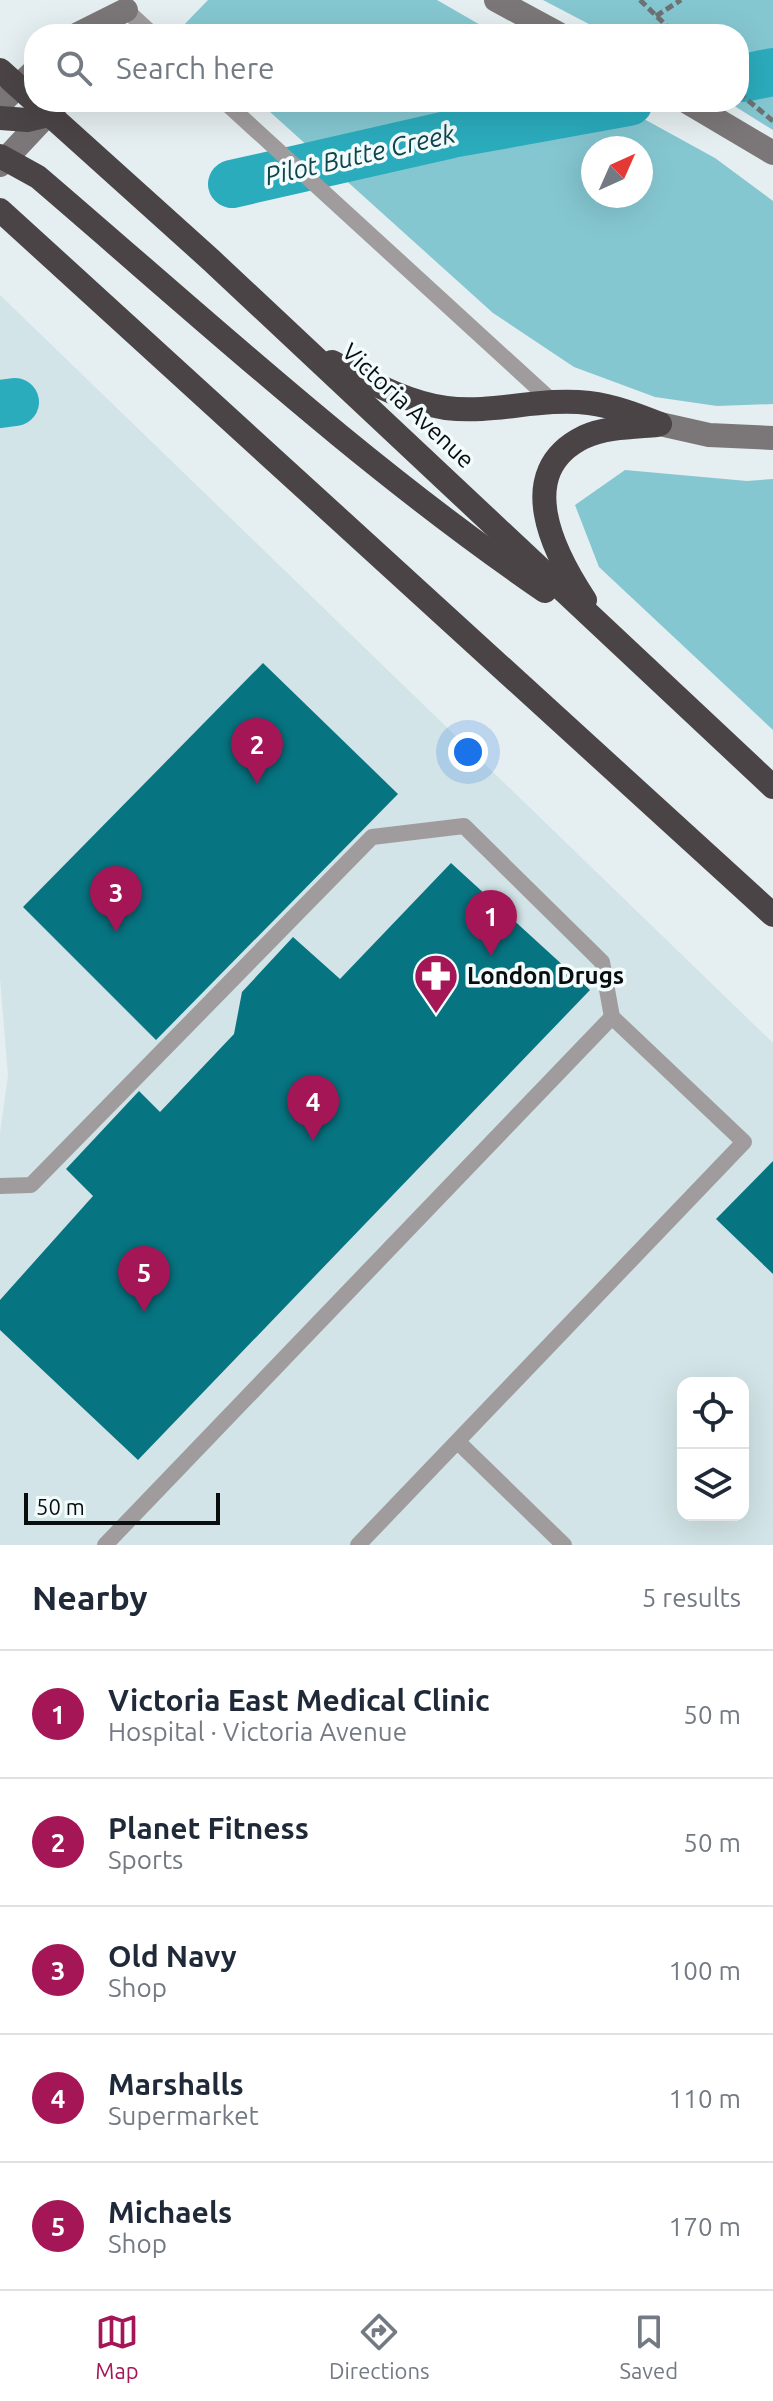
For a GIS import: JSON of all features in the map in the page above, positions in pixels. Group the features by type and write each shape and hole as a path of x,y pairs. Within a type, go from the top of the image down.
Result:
{"highway":[{"path":"0,118 27,120 47,112"},
{"name":"Victoria Avenue","path":"57,112 773,787"},
{"path":"2,160 38,177 362,453 482,548 607,633"},
{"path":"0,210 773,915"},
{"path":"308,350 390,392 418,402 474,410 587,402 625,410 660,424"},
{"path":"607,633 554,548 544,516 545,487 553,464 568,447 585,437 606,430 660,424"}],"street":[{"path":"496,0 540,24"},
{"path":"93,24 126,3"},
{"path":"116,24 126,3"},
{"path":"0,104 17,76"},
{"path":"2,160 51,112"},
{"path":"704,112 773,153"},
{"path":"660,424 709,435 773,438"}],"lane":[{"path":"126,3 144,24"},
{"path":"236,112 554,403"},
{"path":"0,1186 31,1185 372,837 464,826 602,962 612,1017 744,1142 358,1545"},
{"path":"105,1545 612,1017"},
{"path":"458,1442 564,1545"}],"path":[{"path":"640,0 664,24"},
{"path":"656,16 681,0"},
{"path":"749,101 773,121"}],"shaded area":[{"path":"208,0 437,0 479,24 185,24"},
{"path":"543,0 773,0 773,130 744,112 749,112 749,24 589,24"},
{"path":"270,112 631,112 715,158 773,201 773,404 717,406 655,397 574,367 493,313"},
{"path":"0,295 773,1043 773,1545 0,1545 0,1133 8,1075 0,978"},
{"path":"625,470 747,481 773,479 773,730 599,567 575,505"}],"building":[{"path":"263,663 398,794 156,1040 23,907"},
{"path":"451,863 590,990 138,1460 0,1330 0,1300 93,1196 66,1169 139,1091 160,1112 234,1034 242,992 293,937 340,979"},
{"path":"773,1161 773,1274 716,1219"}],"waterway":[{"name":"Pilot Butte Creek","path":"749,77 773,72"},
{"name":"Pilot Butte Creek","path":"232,184 452,134 574,112"},
{"name":"Pilot Butte Creek","path":"0,404 15,402"}],"place":[{"name":"Planet Fitness","path":"257,784"},
{"name":"Old Navy","path":"116,932"},
{"name":"Victoria East Medical Clinic","path":"491,956"},
{"name":"London Drugs","path":"436,1015"},
{"name":"Marshalls","path":"313,1141"},
{"name":"Michaels","path":"144,1312"}]}
